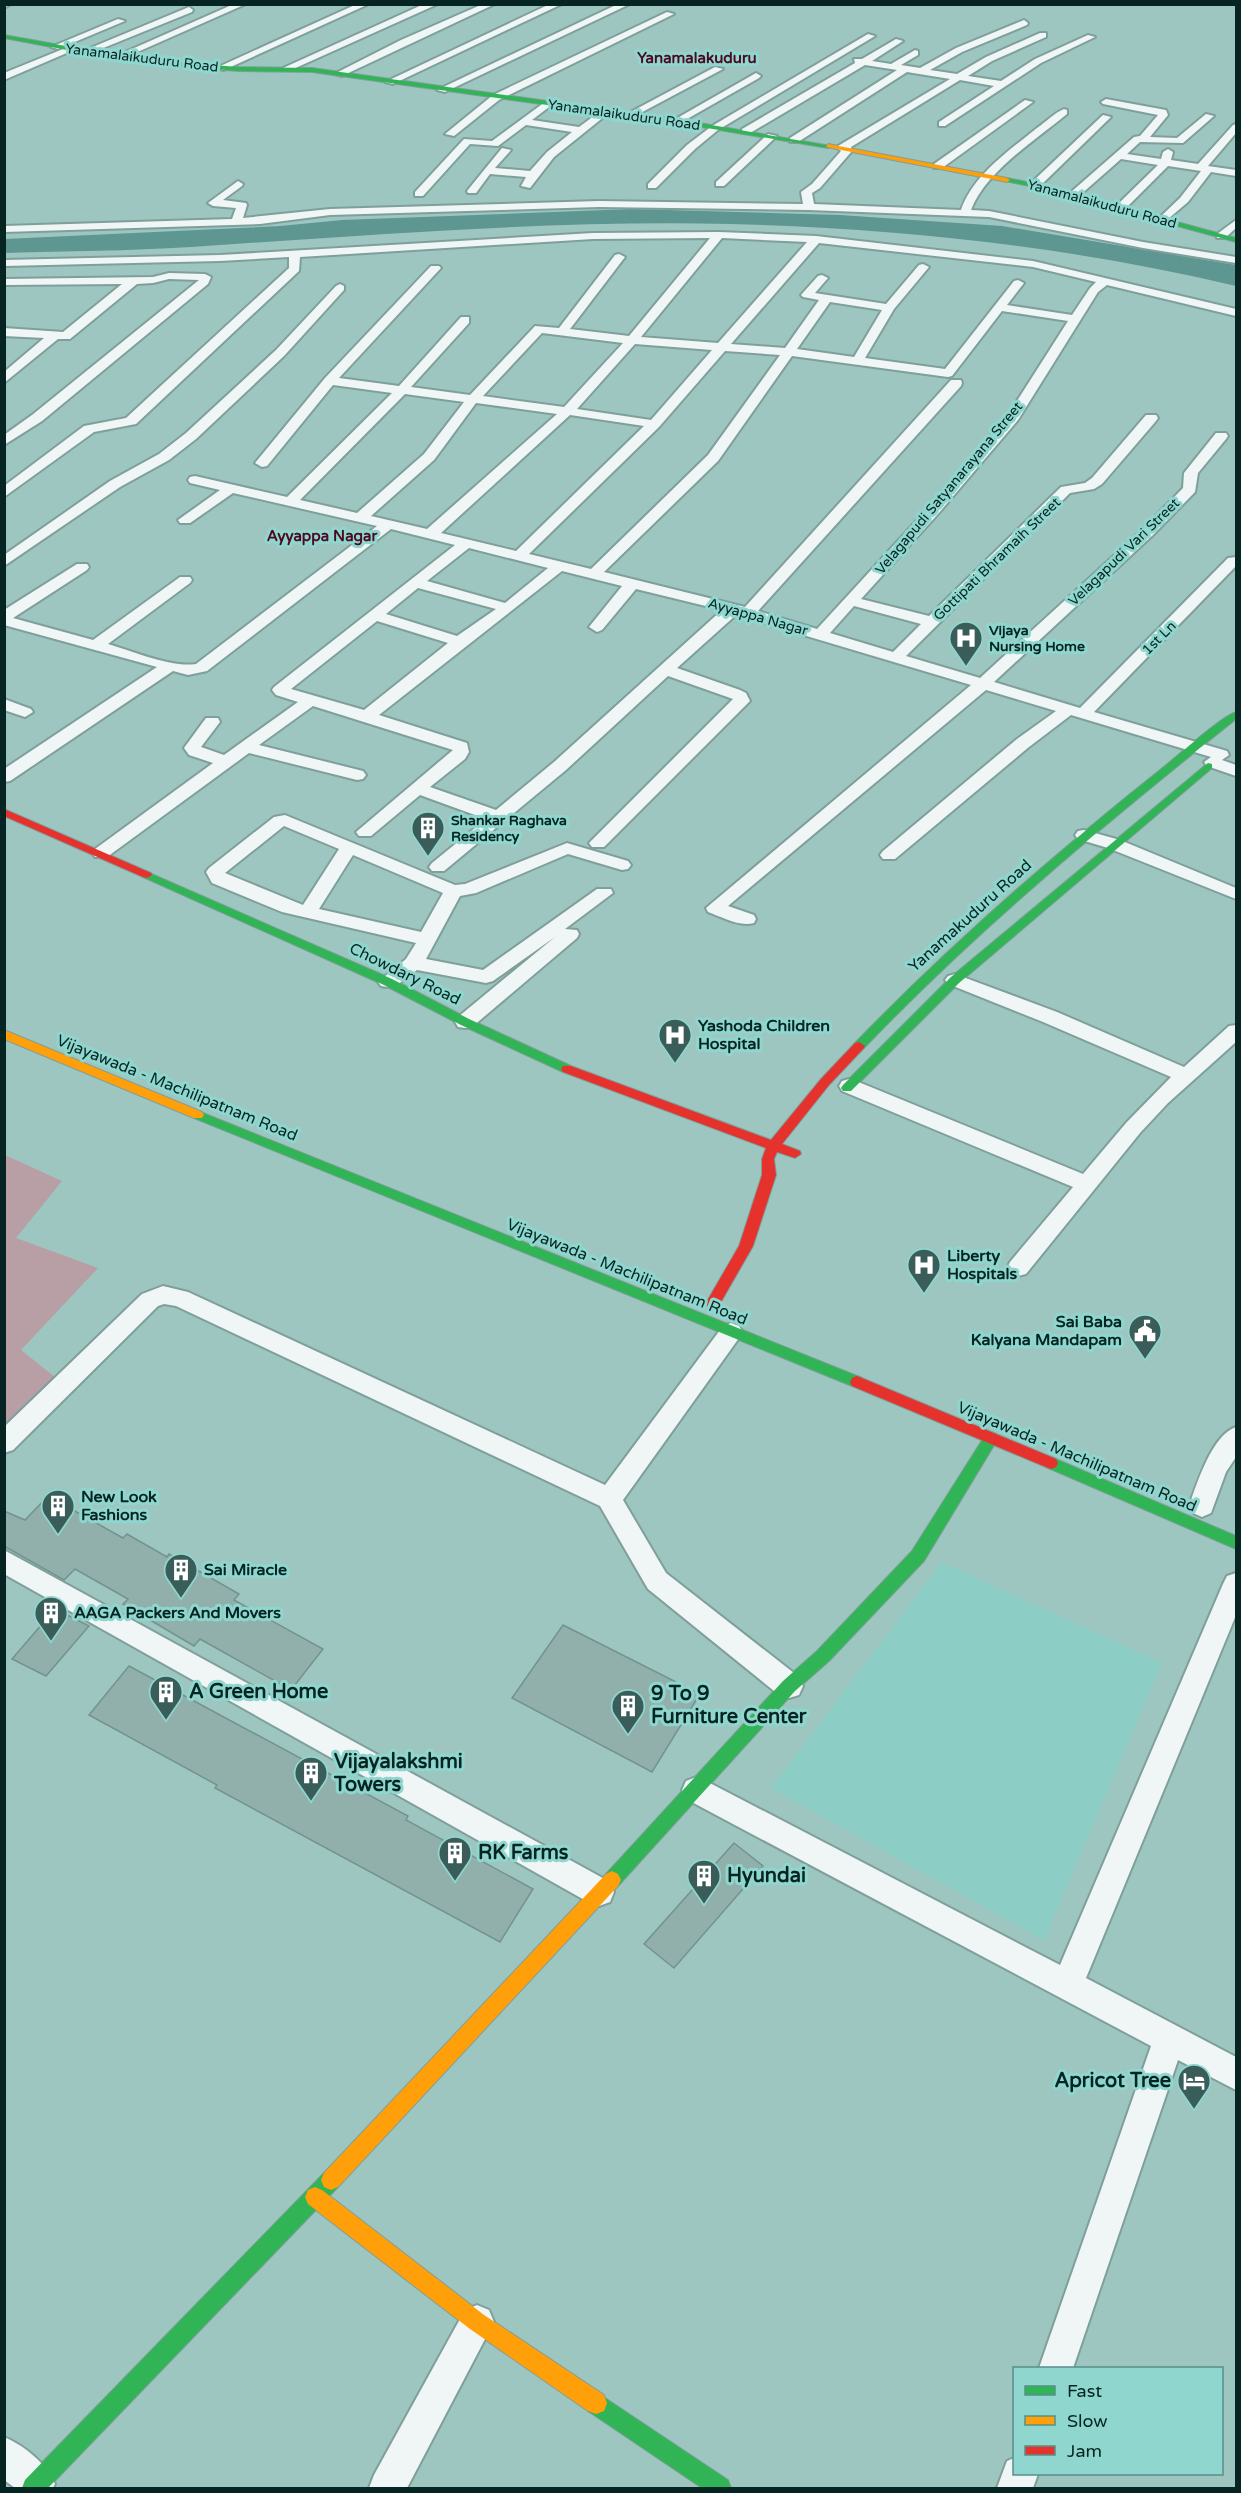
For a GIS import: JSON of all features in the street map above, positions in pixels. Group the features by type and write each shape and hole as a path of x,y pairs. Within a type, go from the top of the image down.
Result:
{"main road":[{"name":"Yanamalaikuduru Road","path":"4,36 47,47 221,68 288,68 339,74 746,131 1035,184 1236,240"},
{"name":"Yanamakuduru Road","path":"713,1303 746,1246 769,1175 768,1159 774,1145 825,1082 880,1023 966,939 1084,836 1236,715"},
{"path":"835,1103 849,1086 955,981 1221,755"},
{"name":"Chowdary Road","path":"7,816 100,853 387,982 465,1022 572,1071 774,1145 798,1149 787,1165 769,1175"},
{"name":"Vijayawada - Machilipatnam Road","path":"4,1034 102,1071 991,1438 1236,1543"},
{"path":"35,2486 315,2197 696,1790 789,1686 823,1656 918,1556 991,1438"},
{"path":"315,2197 477,2322 720,2488"}],"street":[{"path":"121,56 242,4"},
{"path":"221,68 365,4"},
{"path":"288,68 413,11 434,4"},
{"path":"339,74 404,42 491,4"},
{"path":"390,82 558,4"},
{"path":"442,90 626,4"},
{"path":"88,51 195,8"},
{"path":"158,12 205,20"},
{"path":"450,134 498,97 670,14"},
{"path":"47,47 128,19"},
{"path":"920,72 959,50 1024,23"},
{"path":"809,207 806,192 816,186 845,149 989,58 1043,35"},
{"path":"652,186 691,147 715,128 832,56 871,36"},
{"path":"942,124 1038,61 1091,37"},
{"path":"746,131 899,41"},
{"path":"4,77 71,49"},
{"path":"892,67 915,53"},
{"path":"832,56 904,70 1000,84"},
{"path":"630,115 718,69"},
{"path":"795,140 904,70"},
{"path":"677,121 756,76"},
{"path":"938,166 1028,102"},
{"path":"1106,102 1163,112 1144,138"},
{"path":"419,194 444,173 468,141 494,144 548,104"},
{"path":"526,186 533,174 550,156 605,112"},
{"path":"965,213 966,201 989,175 1064,112"},
{"path":"1075,194 1138,139 1170,142 1183,140 1209,116"},
{"path":"1035,184 1106,117"},
{"path":"524,122 582,130"},
{"path":"1162,220 1184,200 1204,168 1236,127"},
{"path":"720,184 772,136"},
{"path":"1121,207 1166,162 1170,142"},
{"path":"472,191 506,150"},
{"path":"1120,156 1235,171"},
{"path":"487,171 533,174"},
{"path":"236,222 242,205 213,203 238,184"},
{"path":"4,229 236,222 330,213 599,204 809,207 1009,217 1143,245 1236,260"},
{"path":"81,227 92,211"},
{"path":"1221,236 1236,223"},
{"path":"429,535 502,472 567,411 632,340 719,235"},
{"path":"4,263 219,258 532,238 719,235 816,239 1034,264 1236,312"},
{"path":"519,556 654,424 816,239"},
{"path":"4,493 89,429 95,426 124,424 131,421 295,270 294,254"},
{"path":"562,332 619,257"},
{"path":"4,441 204,282 205,277 219,258"},
{"path":"858,360 889,308 922,267"},
{"path":"262,463 330,381 435,268"},
{"path":"7,287 22,282 133,281 169,276 205,277"},
{"path":"798,294 822,278"},
{"path":"4,332 54,336 70,334 133,281"},
{"name":"Velagapudi Satyanarayana Street","path":"820,635 933,511 1013,417 1094,290 1105,281"},
{"path":"360,518 429,458 472,400 539,329 632,340 791,352 948,372 1018,283"},
{"path":"4,562 115,484 164,457 191,436 280,353 340,288"},
{"path":"770,291 889,308"},
{"path":"593,575 713,458 791,352 827,298"},
{"path":"1000,307 1076,319"},
{"path":"289,503 400,392 465,320"},
{"path":"4,379 54,336"},
{"path":"330,381 654,424"},
{"path":"438,867 560,766 666,670 741,611 956,383"},
{"name":"Gottipati Bhramaih Street","path":"896,657 1066,490 1089,486 1097,481 1151,418"},
{"name":"Velagapudi Vari Street","path":"747,919 714,908 984,683 1148,532 1190,489 1191,473 1221,436"},
{"name":"Ayyappa Nagar","path":"195,480 388,524 741,611 1221,755 1236,771"},
{"path":"184,520 230,489"},
{"path":"4,619 170,666 188,670 205,666 388,524"},
{"path":"365,832 459,755 461,747 367,716 282,692 282,686 466,543"},
{"name":"1st Ln","path":"889,855 1023,743 1077,711 1192,605 1233,561"},
{"path":"4,619 82,567"},
{"path":"367,716 558,567"},
{"path":"95,646 184,580"},
{"path":"416,583 508,608"},
{"path":"597,627 632,584"},
{"path":"852,601 932,622"},
{"path":"374,615 459,642"},
{"path":"4,777 170,666"},
{"path":"598,843 742,701 740,696 734,693 666,670"},
{"path":"100,853 309,701"},
{"path":"4,704 25,712"},
{"path":"212,722 192,748 226,762"},
{"path":"246,747 357,775"},
{"path":"419,789 498,817"},
{"path":"426,939 289,908 218,879 214,872 280,821 285,820 453,891 469,889 567,848 622,865"},
{"path":"1084,836 1114,844 1236,894"},
{"path":"308,912 349,847"},
{"path":"387,982 414,963 453,891"},
{"path":"414,963 486,977 604,893"},
{"path":"263,928 289,908"},
{"path":"465,1022 580,926"},
{"path":"955,981 1050,1017 1187,1076"},
{"path":"1018,1268 1132,1128 1236,1031"},
{"path":"849,1086 1085,1183"},
{"path":"4,1443 150,1300 163,1295 171,1296 609,1499 657,1581 789,1686"},
{"path":"609,1499 731,1332"},
{"path":"1204,1507 1215,1469 1236,1437"},
{"path":"4,1561 599,1892"},
{"path":"1067,1986 1236,1584"},
{"path":"696,1790 1236,2074"},
{"path":"1056,2367 1169,2039"},
{"path":"387,2488 477,2322"},
{"path":"4,2455 35,2486"}],"shaded area":[{"path":"632,209 840,215 1002,226 1236,265 1236,286 1111,260 985,242 858,230 731,224 528,226 168,248 5,253 5,239 280,226 342,220"},
{"path":"5,1155 62,1181 16,1238 98,1268 21,1350 56,1378 5,1430"},
{"path":"942,1562 1162,1663 1044,1940 771,1788"}],"building":[{"path":"48,1496 123,1538 127,1534 167,1557 169,1554 239,1594 234,1600 323,1649 291,1690 200,1639 194,1646 123,1604 128,1599 75,1569 64,1580 4,1546 4,1511 25,1520"},
{"name":"AAGA Packers And Movers","path":"55,1609 89,1626 46,1676 12,1659"},
{"name":"9 To 9 Furniture Center","path":"563,1625 700,1694 652,1772 512,1698"},
{"path":"129,1666 408,1816 406,1820 533,1889 500,1942 215,1788 217,1785 89,1715"},
{"name":"Hyundai","path":"734,1843 763,1866 674,1968 644,1944"}],"traffic: fast":[{"path":"4,36 88,52 173,64 239,69 312,70 677,121 828,146"},
{"path":"1007,180 1035,185 1236,240"},
{"path":"859,1046 947,957 1041,873 1236,715"},
{"path":"847,1088 955,980 1208,766"},
{"path":"147,875 388,982 465,1022 567,1069"},
{"path":"198,1115 857,1382"},
{"path":"612,1880 789,1686 823,1656 918,1556 991,1438"},
{"path":"1051,1463 1236,1543"},
{"path":"33,2488 331,2180"},
{"path":"596,2403 720,2488"}],"traffic: slow":[{"path":"828,146 1007,180"},
{"path":"4,1034 198,1115"},
{"path":"331,2180 612,1880"},
{"path":"315,2197 477,2322 596,2403"}],"traffic: jam":[{"path":"4,812 147,875"},
{"path":"713,1303 746,1246 769,1175 768,1159 774,1145 825,1082 859,1046"},
{"path":"567,1069 795,1154"},
{"path":"857,1382 1051,1463"}],"place":[{"name":"Vijaya Nursing Home","path":"966,667"},
{"name":"Shankar Raghava Residency","path":"428,857"},
{"name":"Yashoda Children Hospital","path":"675,1064"},
{"name":"Liberty Hospitals","path":"924,1294"},
{"name":"Sai Baba Kalyana Mandapam","path":"1145,1360"},
{"name":"New Look Fashions","path":"58,1535"},
{"name":"Sai Miracle","path":"181,1599"},
{"name":"AAGA Packers And Movers","path":"51,1642"},
{"name":"A Green Home","path":"166,1721"},
{"name":"9 To 9 Furniture Center","path":"628,1735"},
{"name":"Vijayalakshmi Towers","path":"311,1802"},
{"name":"RK Farms","path":"455,1882"},
{"name":"Hyundai","path":"704,1905"},
{"name":"Apricot Tree","path":"1194,2110"}],"district":[{"name":"Yanamalakuduru","path":"697,58"},
{"name":"Ayyappa Nagar","path":"322,536"}]}
